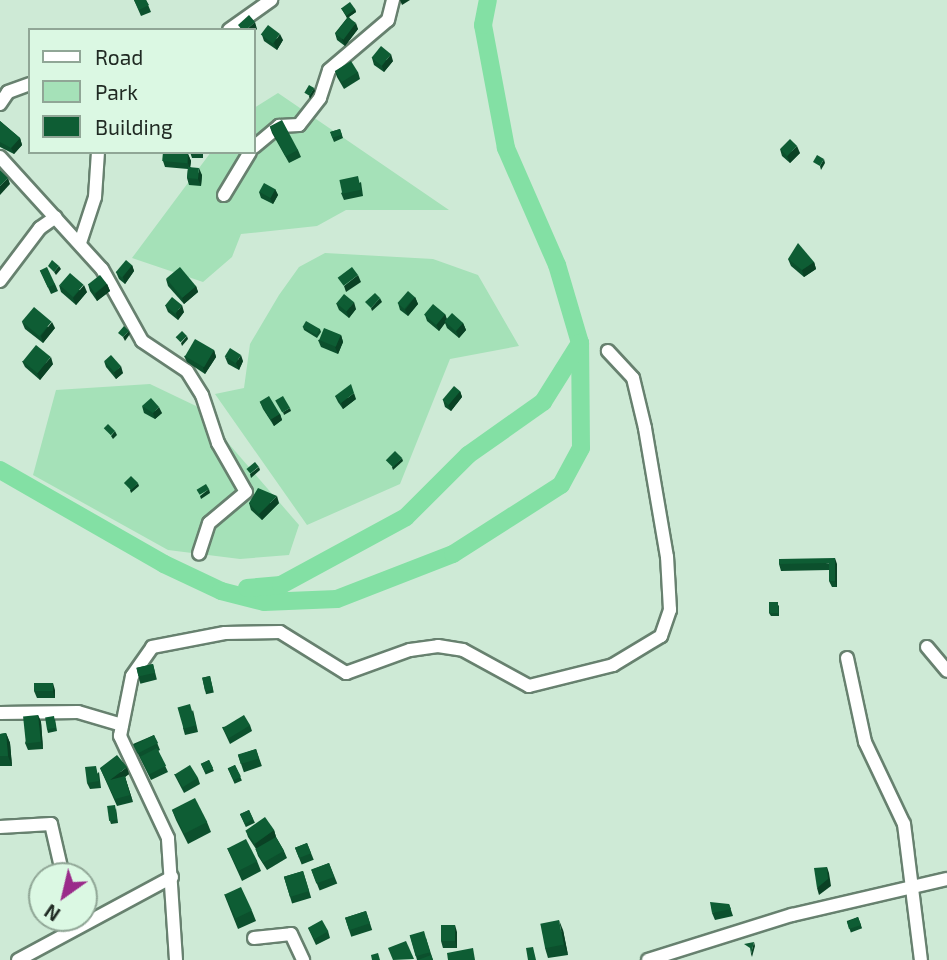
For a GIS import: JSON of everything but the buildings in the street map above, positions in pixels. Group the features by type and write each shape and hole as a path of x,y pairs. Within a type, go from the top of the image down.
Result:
{"street":[{"path":"232,28 271,0"},
{"path":"256,146 279,126 299,125 320,99 335,62 388,20 393,0"},
{"path":"0,104 8,92 28,85"},
{"path":"80,243 95,197 98,154"},
{"path":"224,195 249,154"},
{"path":"0,156 80,243 122,295 142,341 194,379 218,443 244,481 244,499 209,523 199,553"},
{"path":"0,281 55,217"},
{"path":"176,960 172,877 162,819 120,736 142,654 173,640 280,632 346,673 410,650 452,648 529,686 613,665 652,646 670,610 667,557 633,378 608,351"},
{"path":"928,646 947,671"},
{"path":"847,658 865,742 904,824 921,960"},
{"path":"0,713 78,712 122,725"},
{"path":"0,827 51,824 60,862"},
{"path":"98,912 172,877"},
{"path":"648,960 913,885 947,879"},
{"path":"18,960 62,932"},
{"path":"254,938 291,934 303,960"}],"green space":[{"path":"278,93 449,210 346,210 317,226 241,234 232,257 203,282 132,258 210,154 256,154 256,107"},
{"path":"325,253 433,259 478,275 519,346 450,359 400,484 307,525 215,394 244,388 250,344 279,295 299,267"},
{"path":"150,384 196,406 299,525 289,555 240,559 168,550 33,475 56,390"}],"waterway":[{"path":"0,470 164,564 221,591 264,602 337,599 453,554 561,485 581,448 580,343 557,265 506,148 483,25 488,0"},
{"path":"247,588 281,585 406,517 468,455 543,402 580,343"}]}
